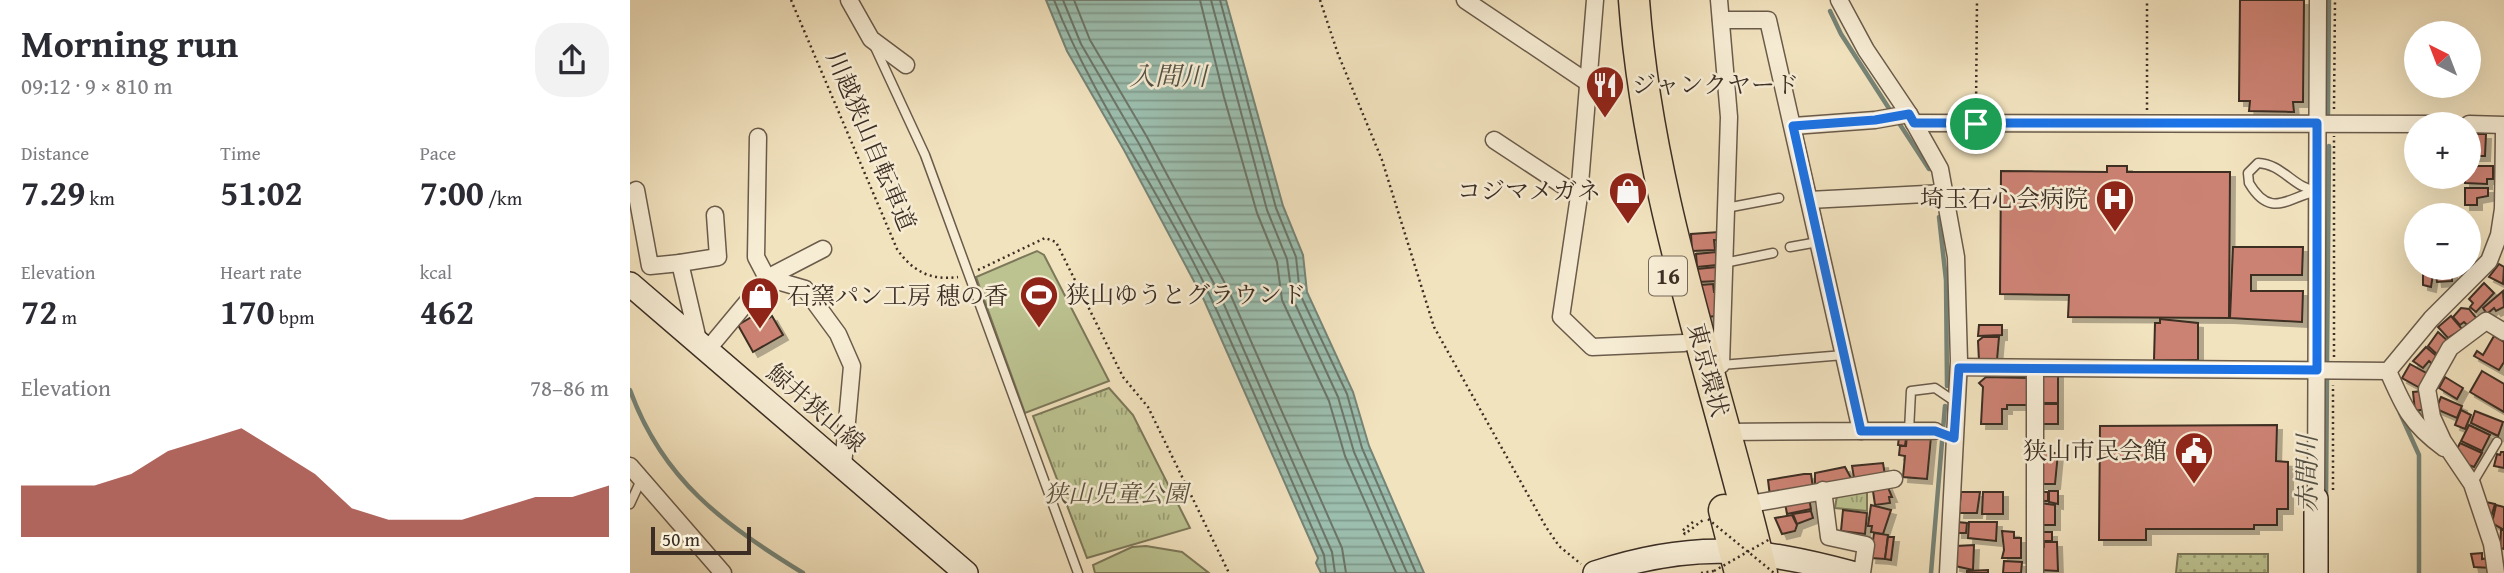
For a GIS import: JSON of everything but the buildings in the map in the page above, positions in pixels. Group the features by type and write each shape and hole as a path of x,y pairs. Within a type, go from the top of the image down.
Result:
{"highway":[{"name":"東京環状","path":"1618,0 1622,54 1637,146 1684,343 1755,559"},
{"name":"東京環状","path":"1634,0 1637,53 1651,143 1714,366 1724,432 1744,505 1755,559"}],"main road":[{"name":"鯨井狭山線","path":"630,284 966,573"},
{"path":"2316,573 2324,496"},
{"path":"1599,570 1670,553 1807,561 1852,573"}],"street":[{"path":"849,0 871,39 906,65"},
{"path":"1465,0 1587,82"},
{"path":"1595,0 1579,196 1561,317 1592,347 1684,343"},
{"path":"1714,366 1724,263 1729,117 1719,0"},
{"path":"1839,0 1866,50 1912,118 1940,169 1945,193 1956,257 1959,368 1948,573"},
{"path":"2318,0 2317,191 2325,370 2324,496"},
{"path":"1721,20 1768,20 1861,431"},
{"path":"1793,126 1912,118 1976,124 2404,124"},
{"path":"2481,124 2504,125"},
{"path":"2388,372 2431,319 2489,261 2499,235 2503,209 2504,133"},
{"path":"758,137 756,257 768,278 805,289 838,334 852,366 844,466"},
{"path":"1494,140 1579,196"},
{"path":"636,190 650,266 718,257 715,215"},
{"path":"1809,200 1945,193"},
{"path":"703,345 768,278 822,249"},
{"path":"680,263 703,345"},
{"path":"2496,573 2499,552 2472,484 2432,417 2427,389 2450,348 2486,321 2504,332"},
{"path":"1959,368 2388,372"},
{"path":"2035,369 2035,573"},
{"path":"2388,372 2407,415 2418,429 2455,456"},
{"path":"1724,432 1935,431"},
{"path":"630,466 723,573"},
{"path":"1744,505 1894,479"},
{"path":"1823,491 1829,537 1866,545 1861,573"}],"lane":[{"path":"871,39 909,117 1078,573"},
{"path":"2258,163 2267,164 2300,187 2317,191 2278,205 2253,189 2248,173 2258,163"},
{"path":"1726,208 1779,198"},
{"path":"1790,247 1818,242"},
{"path":"1724,263 1773,253"},
{"path":"1714,366 1844,355"},
{"path":"1909,431 1911,391 1935,388 1957,403"},
{"path":"1935,431 1954,438"},
{"path":"2472,484 2497,442"},
{"path":"630,504 641,480"}],"path":[{"name":"川越狭山自転車道","path":"791,0 897,248 909,264 934,278 945,279 969,274 1045,238 1056,242 1123,377 1148,407 1229,573"},
{"path":"1320,0 1338,54 1382,160 1434,327 1546,527 1559,546 1599,570"},
{"path":"1976,124 1977,0"},
{"path":"2147,0 2147,124"},
{"path":"2324,496 2335,0"},
{"path":"1693,522 1682,531 1685,534 1708,519 1755,559"},
{"path":"1700,573 1755,559"}],"green space":[{"name":"狭山ゆうとグラウンド","path":"1037,251 1044,255 1109,381 1025,413 976,277"},
{"name":"狭山児童公園","path":"1109,388 1133,415 1190,528 1087,558 1033,416"},
{"path":"1867,489 1867,511 1835,508 1837,495"},
{"path":"1146,546 1182,552 1209,573 1095,573 1093,565 1132,547"},
{"path":"2178,554 2268,554 2268,573 2176,573"}],"water":[{"name":"入間川","path":"1046,0 1226,0 1283,206 1303,255 1307,292 1353,392 1369,446 1424,573 1321,573 1316,563 1318,558 1204,300 1124,150 1067,51"}],"waterway":[{"name":"赤間川","path":"2328,114 2329,0"},
{"path":"1830,11 1841,34 1890,110"},
{"path":"1899,123 1929,169"},
{"name":"赤間川","path":"2327,363 2329,146"},
{"path":"1939,217 1946,280 1947,386"},
{"name":"赤間川","path":"2326,499 2327,375"},
{"path":"630,390 644,422 678,475 722,518 803,573"},
{"path":"1931,573 1945,406"},
{"path":"2400,413 2419,455 2419,573"}],"place":[{"name":"ジャンクヤード","path":"1605,119"},
{"name":"コジマメガネ","path":"1628,225"},
{"name":"埼玉石心会病院","path":"2115,233"},
{"name":"狭山ゆうとグラウンド","path":"1039,329"},
{"name":"石窯パン工房 穂の香","path":"760,330"},
{"name":"狭山市民会館","path":"2194,485"}],"route":[{"path":"1909,114 1914,123 1976,124 2317,123 2317,370 1959,368 1954,438 1935,431 1861,431 1793,126 1875,120 1909,114"}]}
